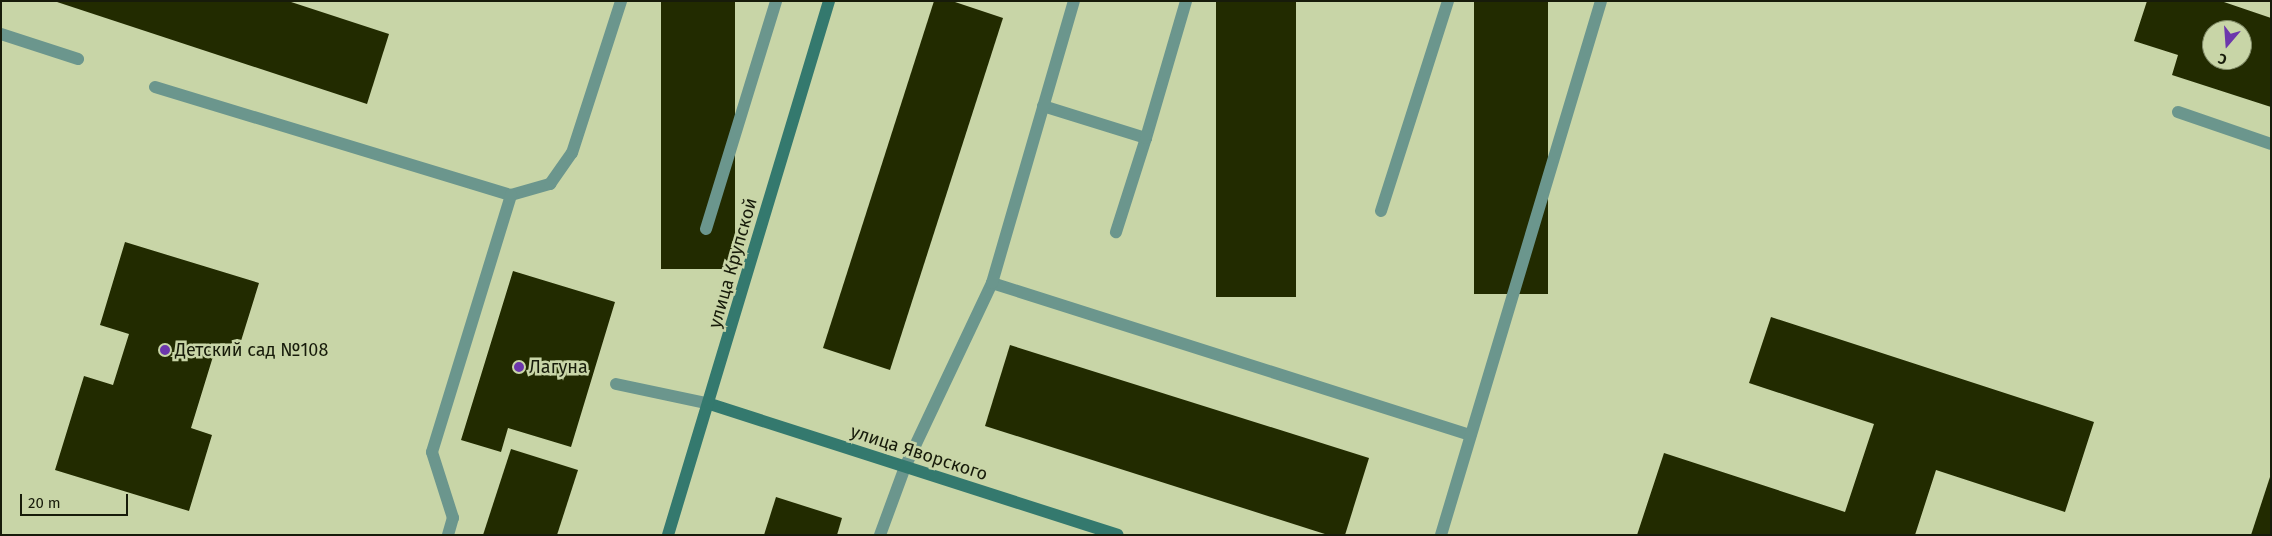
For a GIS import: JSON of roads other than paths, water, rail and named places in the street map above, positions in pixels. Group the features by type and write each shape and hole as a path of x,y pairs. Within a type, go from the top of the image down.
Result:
{"main road":[{"name":"улица Крупской","path":"668,535 710,404 829,1"},
{"name":"улица Яворского","path":"710,404 1117,535"}],"lane":[{"path":"155,87 511,194 550,184 572,153 621,1"},
{"path":"706,229 776,1"},
{"path":"1116,232 1186,1"},
{"path":"1381,211 1448,1"},
{"path":"1441,535 1601,1"},
{"path":"880,535 904,467 992,283 1043,106 1069,3"},
{"path":"1,34 78,59"},
{"path":"1043,106 1146,138"},
{"path":"2178,112 2271,144"},
{"path":"448,535 453,518 432,452 511,194"},
{"path":"992,283 1470,435"},
{"path":"616,384 710,404"}],"place":[{"name":"Детский сад №108","path":"165,350"},
{"name":"Лагуна","path":"519,367"}]}
